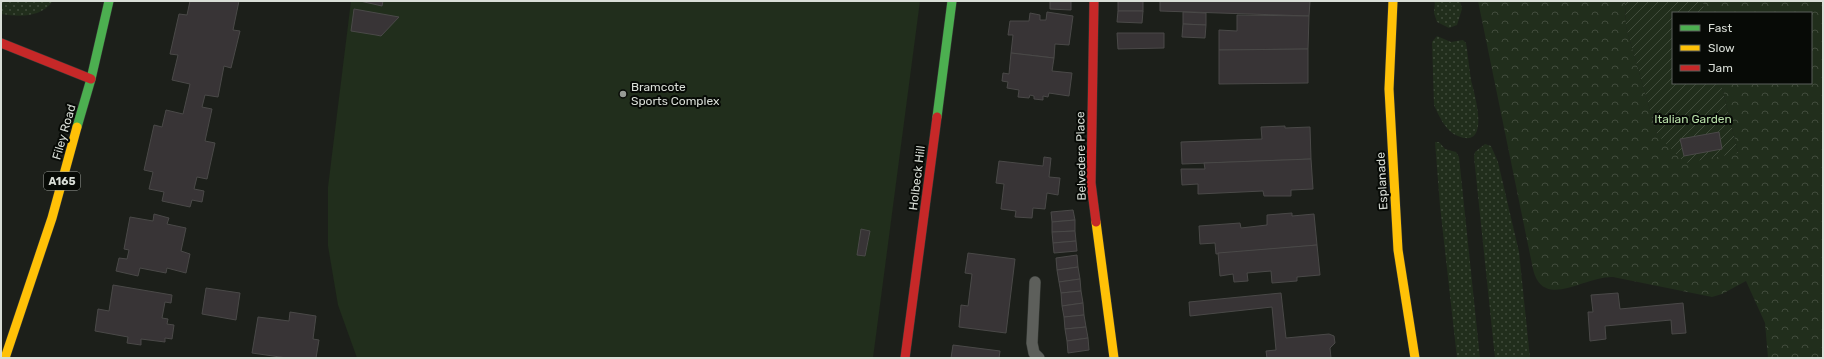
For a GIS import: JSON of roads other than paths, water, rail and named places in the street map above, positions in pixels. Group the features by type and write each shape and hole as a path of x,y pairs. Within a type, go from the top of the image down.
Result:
{"main road":[{"name":"Filey Road","path":"5,358 52,218 91,79 109,1"},
{"name":"Holbeck Hill","path":"905,358 952,1"},
{"name":"Belvedere Place","path":"1094,1 1091,182 1114,358"},
{"name":"Esplanade","path":"1393,1 1389,89 1398,250 1414,358"},
{"path":"1,43 91,79"}],"lane":[{"path":"1035,282 1032,343 1034,353 1039,358"}],"place":[{"name":"Bramcote Sports Complex","path":"623,94"}],"park label":[{"name":"Italian Garden","path":"1693,119"}]}
